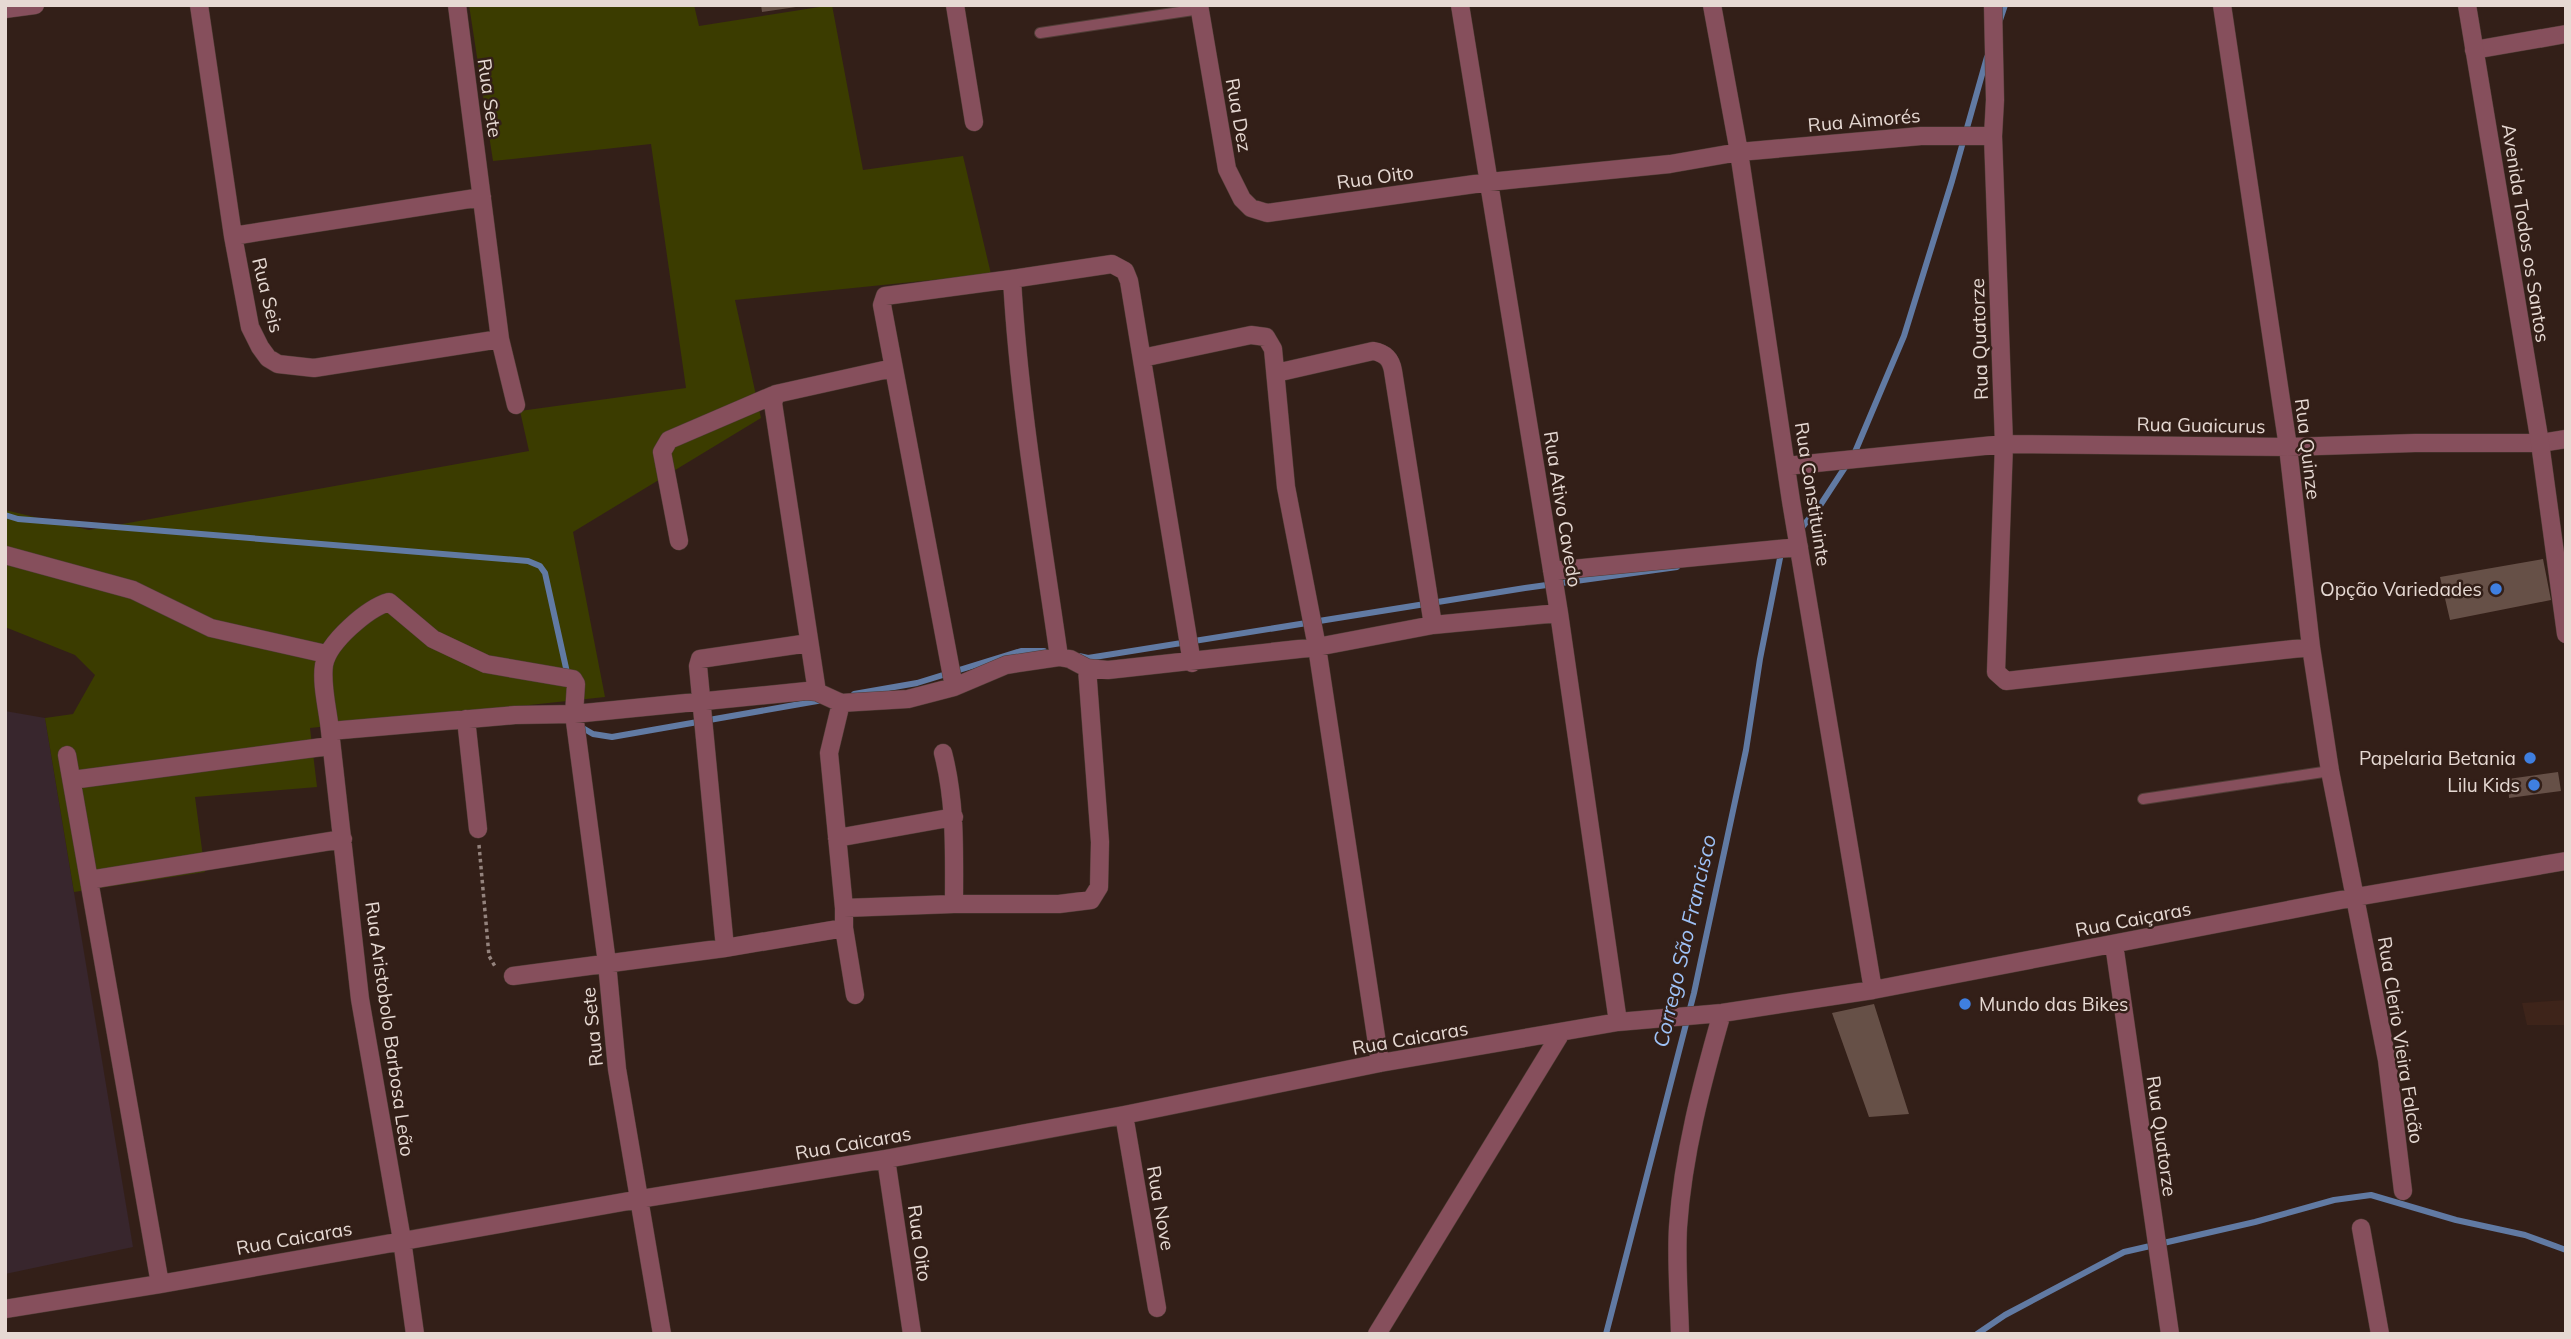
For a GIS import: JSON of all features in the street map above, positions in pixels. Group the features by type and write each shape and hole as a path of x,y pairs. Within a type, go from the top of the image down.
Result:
{"street":[{"path":"5,9 35,5"},
{"name":"Rua Seis","path":"199,5 233,236 250,327 268,358 278,364 314,368 500,339"},
{"name":"Rua Sete","path":"457,5 500,339 516,405"},
{"path":"955,5 974,122"},
{"name":"Rua Ativo Cavedo","path":"1460,5 1559,613 1618,1021"},
{"name":"Rua Constituinte","path":"1712,5 1739,152 1786,466 1791,501 1790,546 1873,990"},
{"name":"Rua Quatorze","path":"1993,5 1993,136 2004,444 1996,672 2006,681 2311,647"},
{"name":"Rua Quinze","path":"2222,5 2288,447 2311,647 2330,771 2356,897"},
{"name":"Avenida Todos os Santos","path":"2467,5 2540,443 2566,634"},
{"name":"Rua Dez","path":"1199,7 1227,169 1242,199 1251,208 1267,213"},
{"path":"2474,50 2566,34"},
{"name":"Rua Aimorés","path":"1489,183 1670,164 1739,152 1934,135 1993,136"},
{"name":"Rua Oito","path":"1267,213 1489,183"},
{"path":"233,236 482,197"},
{"path":"954,687 893,368 882,305 885,296 1112,264 1125,271 1129,281 1192,663"},
{"path":"1012,279 1027,429 1059,657"},
{"path":"1142,358 1261,334 1271,342 1286,487 1317,647 1380,1063"},
{"path":"1276,373 1373,351 1380,352 1389,359 1433,625"},
{"path":"679,541 662,452 668,440 776,394 893,368"},
{"path":"776,394 773,403 817,692"},
{"name":"Rua Guaicurus","path":"1786,466 2004,444 2288,447 2540,443 2566,439"},
{"path":"1552,571 1790,546"},
{"path":"5,555 133,590 211,628 326,654"},
{"name":"Rua Sete","path":"326,654 358,619 389,602 433,639 486,664 573,679 576,684 573,714 607,963 617,1069 662,1334"},
{"path":"72,780 330,738 372,727 515,715 573,714 817,692 841,704 908,699 954,687 1006,665 1059,657 1070,659 1087,668 1108,670 1192,663 1317,647 1433,625 1559,613"},
{"path":"725,948 698,666 700,659 809,643"},
{"name":"Rua Aristobolo Barbosa Leão","path":"326,654 323,668 360,999 402,1240 415,1334"},
{"path":"844,908 1059,904 1082,902 1095,897 1099,887 1100,842 1087,668"},
{"path":"841,704 829,753 844,928 855,995"},
{"path":"466,719 478,829"},
{"path":"943,753 950,779 954,817 954,904"},
{"path":"67,755 160,1284"},
{"path":"837,838 954,817"},
{"path":"89,880 343,839"},
{"name":"Rua Caiçaras","path":"1715,1014 1873,990 2356,897 2566,861"},
{"name":"Rua Clerio Vieira Falcão","path":"2356,897 2387,1060 2403,1191"},
{"path":"513,976 725,948 844,928"},
{"name":"Rua Quatorze","path":"2114,944 2170,1334"},
{"path":"1680,1334 1678,1228 1684,1177 1715,1014"},
{"name":"Rua Caicaras","path":"5,1309 886,1159 1124,1115 1380,1063 1618,1021 1715,1014"},
{"path":"1377,1334 1561,1033"},
{"name":"Rua Nove","path":"1124,1115 1157,1308"},
{"name":"Rua Oito","path":"886,1159 912,1334"},
{"path":"2361,1228 2380,1334"}],"lane":[{"path":"1040,33 1199,7"},
{"path":"2143,799 2330,771"}],"path":[{"path":"478,829 489,956 500,972 513,976"}],"shaded area":[{"path":"469,5 694,5 699,26 832,5 863,170 963,156 991,274 735,300 761,418 573,532 605,697 310,728 317,787 195,797 205,872 74,892 45,718 73,714 95,675 75,655 5,627 5,510 89,530 529,451 520,411 686,388 651,144 493,161"},
{"path":"5,711 45,718 133,1247 5,1274"},
{"path":"2566,1000 2566,1025 2527,1025 2522,1003"}],"building":[{"path":"761,5 796,5 796,7 762,12"},
{"name":"Opção Variedades","path":"2543,559 2551,600 2450,620 2440,577"},
{"name":"Lilu Kids","path":"2558,772 2561,791 2509,798 2508,779"},
{"path":"1874,1004 1909,1114 1869,1117 1832,1013"}],"waterway":[{"path":"2000,20 2005,5"},
{"path":"1799,531 1821,504 1855,452 1904,336 1987,57"},
{"path":"5,515 18,519 528,561 540,566 545,573 568,677"},
{"name":"Corrego São Francisco","path":"1606,1334 1694,993 1746,750 1760,659 1781,553"},
{"path":"1079,656 1088,658 1525,588 1677,567"},
{"path":"854,694 917,683 1021,651 1044,651"},
{"path":"581,727 593,734 612,737 823,700"},
{"path":"1977,1334 2005,1315 2124,1252 2255,1222 2334,1200 2371,1195 2456,1220 2525,1235 2566,1250"}],"place":[{"name":"Opção Variedades","path":"2496,589"},
{"name":"Papelaria Betania","path":"2530,758"},
{"name":"Lilu Kids","path":"2534,785"},
{"name":"Mundo das Bikes","path":"1965,1004"}]}
